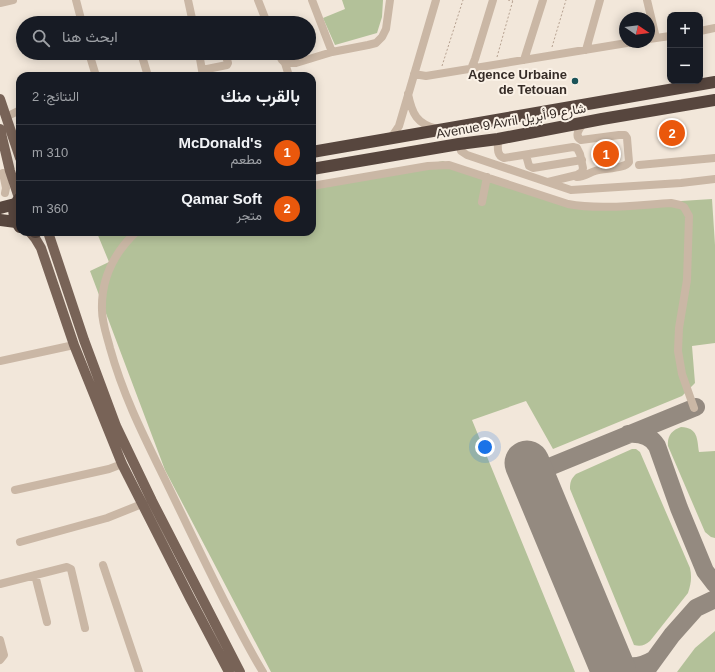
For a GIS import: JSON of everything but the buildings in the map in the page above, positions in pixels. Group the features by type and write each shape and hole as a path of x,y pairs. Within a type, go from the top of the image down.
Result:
{"highway":[{"name":"Avenue 9 Avril شارع 9 أبريل","path":"316,151 715,82"},
{"name":"Avenue 9 Avril شارع 9 أبريل","path":"316,168 459,144 498,139 715,100"},
{"path":"0,208 16,201"},
{"path":"16,205 14,210 16,217"},
{"path":"0,220 16,224"}],"main road":[{"path":"0,99 16,141"},
{"path":"0,128 4,172 16,196"},
{"path":"33,236 41,248 74,345 122,464 229,672"},
{"path":"49,236 82,334 111,414 149,495 240,672"}],"street":[{"path":"0,3 13,0"},
{"path":"76,0 80,16"},
{"path":"188,0 191,16"},
{"path":"258,0 264,16"},
{"path":"312,0 332,52"},
{"path":"316,57 376,43 380,40 386,29 390,0"},
{"path":"388,139 393,135 399,126 436,0"},
{"path":"471,69 493,0"},
{"path":"524,60 543,0"},
{"path":"586,50 600,0"},
{"path":"647,0 649,12"},
{"path":"703,30 715,28"},
{"path":"655,39 667,37"},
{"path":"414,74 426,76 440,74 619,44"},
{"path":"91,60 95,72"},
{"path":"143,60 147,72"},
{"path":"200,60 203,72"},
{"path":"206,72 227,65 227,60"},
{"path":"282,60 285,63 288,72"},
{"path":"285,63 296,63 306,60"},
{"path":"408,94 410,104 418,120 428,126 441,130"},
{"path":"6,116 16,112"},
{"path":"574,176 582,177 596,171 626,166 630,162 627,138 625,135 619,134 581,140 577,135 578,130 583,124"},
{"path":"498,139 499,154 501,157 508,158 573,147 580,151 583,168 580,174 547,182"},
{"path":"459,144 461,151 467,155 571,190 681,183 715,179"},
{"path":"526,155 529,166 534,168 582,160"},
{"path":"639,165 715,158"},
{"path":"316,185 438,165 449,165 578,206 588,207 676,203 684,208 689,216 688,267 678,340 678,352 682,374 694,408"},
{"path":"4,172 6,188 2,193 16,199"},
{"path":"482,202 487,178"},
{"path":"132,236 115,257 103,289 103,323 112,355 125,394 144,438 219,590 262,672"},
{"path":"0,361 74,345"},
{"path":"15,490 109,469 122,464"},
{"path":"20,542 107,518 142,504"},
{"path":"103,565 139,672"},
{"path":"0,584 67,567 71,569 86,628"},
{"path":"35,575 47,622"},
{"path":"0,640 4,655 0,660"}],"path":[{"path":"440,74 463,0"},
{"path":"494,65 513,1 508,0"},
{"path":"549,56 566,0"}],"green space":[{"path":"342,0 383,0 382,17 377,33 335,45 323,18 345,9"},
{"path":"443,161 572,208 712,199 715,245 715,343 692,346 695,383 682,396 553,449 526,401 472,420 575,672 271,672 165,470 90,271 109,262 98,236 316,236 316,187"},
{"path":"681,427 691,429 694,432 697,438 699,452 715,451 715,538 711,537 705,532 668,446 668,439 671,434"},
{"path":"632,449 636,449 640,452 690,568 691,574 688,593 650,641 641,646 634,645 570,489 571,481 576,474"},
{"path":"715,631 715,672 677,672 695,648"}],"taxiway":[{"path":"532,474 696,407"},
{"path":"628,434 645,436 652,440 657,446 679,508 705,571 715,584"},
{"path":"645,672 672,635 696,608 715,599"},
{"path":"608,658 619,664 630,666 641,665 653,660"}],"runway":[{"path":"527,463 614,672"}],"place":[{"name":"Agence Urbaine de Tetouan","path":"575,81"},
{"name":"Qamar Soft","path":"672,133"},
{"name":"McDonald's","path":"606,154"}]}
